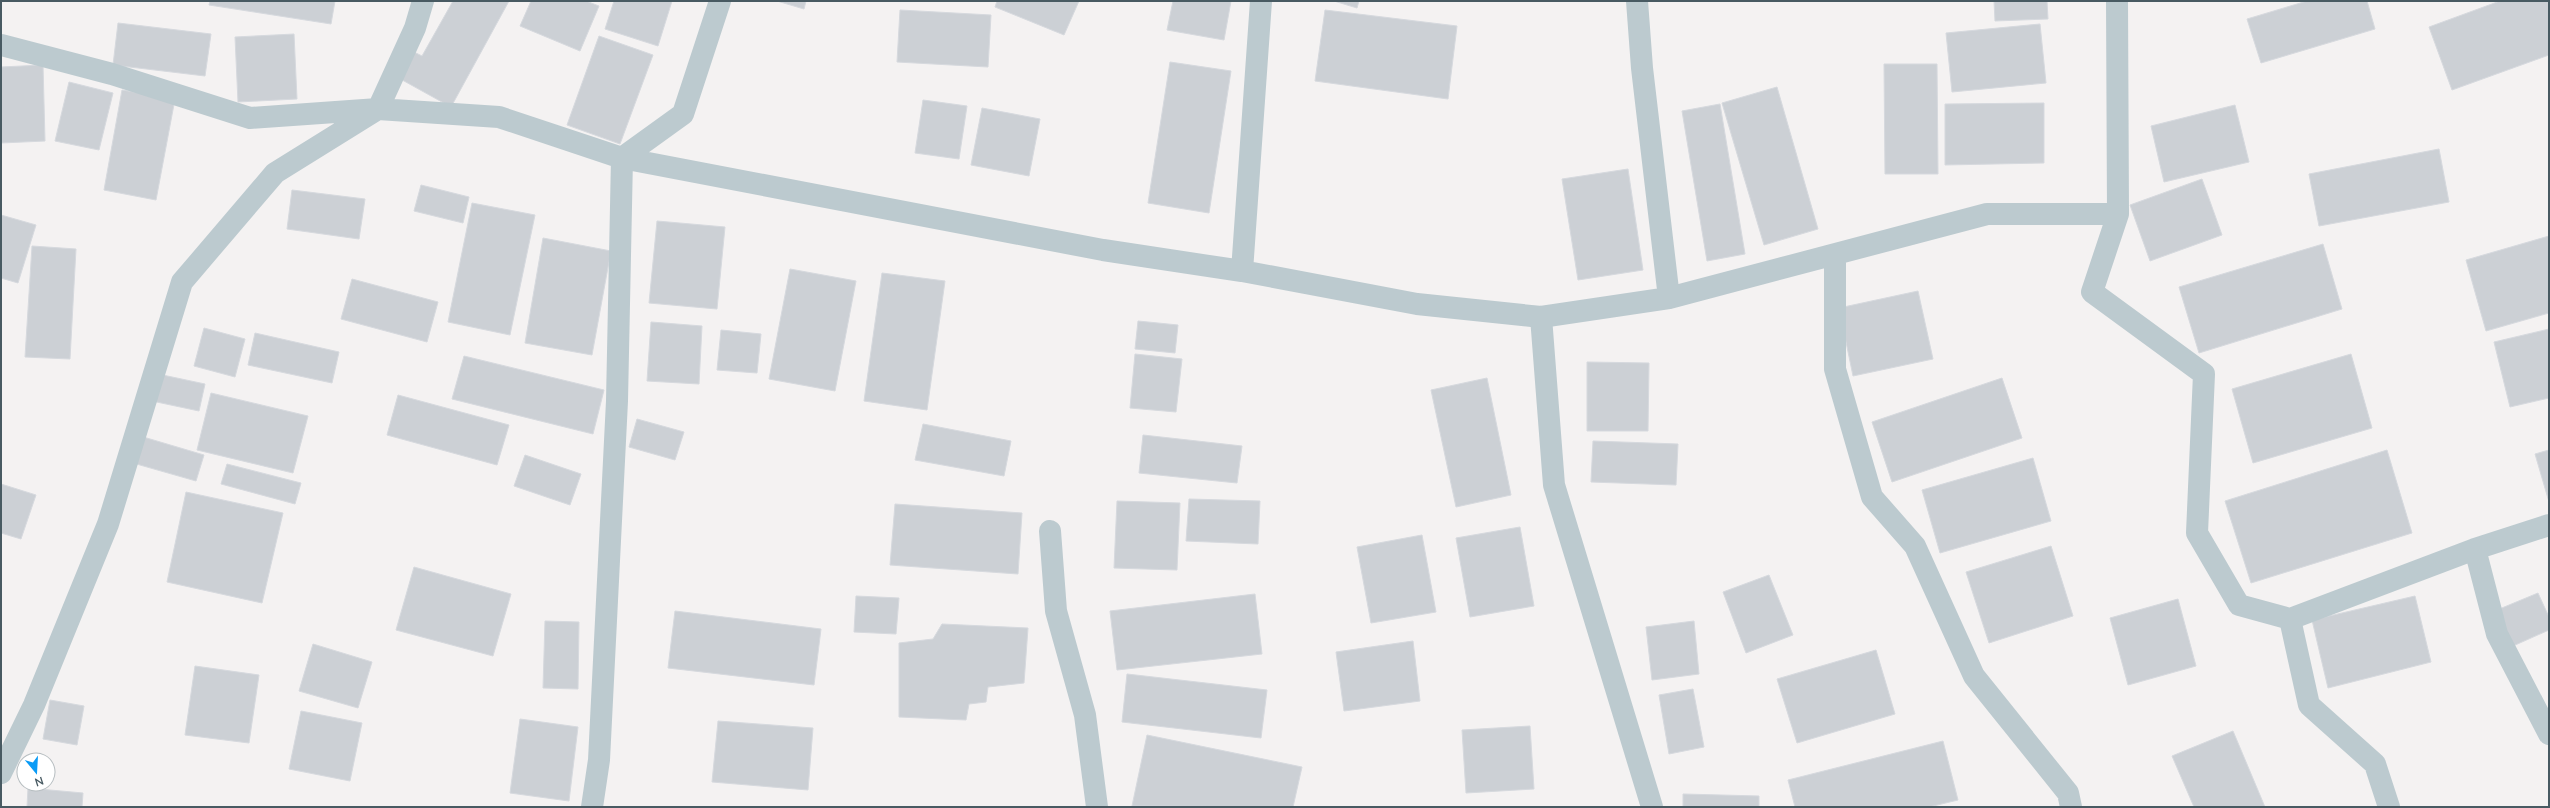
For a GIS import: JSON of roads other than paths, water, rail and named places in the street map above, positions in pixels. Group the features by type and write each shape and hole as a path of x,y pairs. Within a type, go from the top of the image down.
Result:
{"street":[{"path":"1,773 34,705 108,524 182,282 275,173 378,109 415,28 422,1"},
{"path":"622,158 683,114 720,1"},
{"path":"1242,271 1261,1"},
{"path":"1637,1 1642,68 1669,298"},
{"path":"2117,1 2118,214 2092,292 2204,374 2197,533 2239,605 2290,619 2475,549 2549,526"},
{"path":"1,46 112,74 250,118 378,109 500,117 622,158 1102,250 1242,271 1417,304 1541,317 1669,298 1987,214 2118,214"},
{"path":"592,807 599,760 617,401 622,158"},
{"path":"1835,255 1836,369 1872,497 1915,546 1974,676 2068,793 2071,807"},
{"path":"1541,317 1554,485 1652,807"},
{"path":"1050,531 1056,611 1085,715 1097,807"},
{"path":"2475,549 2497,634 2549,734"},
{"path":"2290,619 2309,705 2375,764 2389,807"}]}
